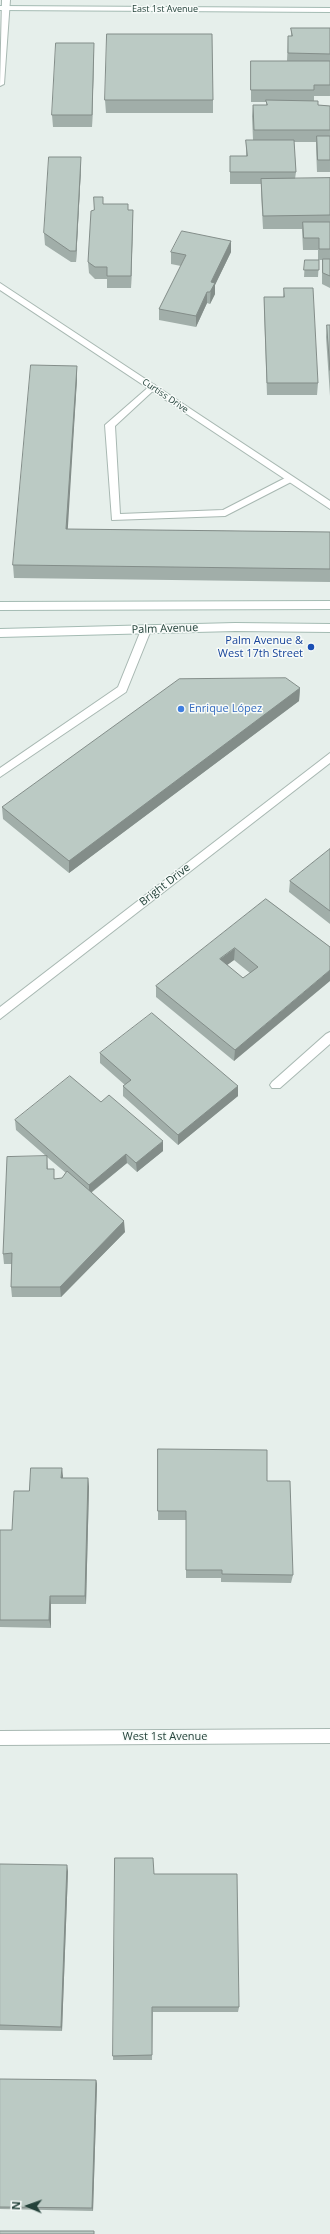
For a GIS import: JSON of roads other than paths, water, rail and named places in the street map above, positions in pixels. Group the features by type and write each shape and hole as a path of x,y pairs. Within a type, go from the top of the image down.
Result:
{"street":[{"name":"East 1st Avenue","path":"4,5 330,10"},
{"path":"0,84 4,5"},
{"name":"Curtiss Drive","path":"0,286 330,506"},
{"path":"152,387 110,425 115,518 225,513 290,479"},
{"name":"Palm Avenue","path":"0,606 330,605"},
{"name":"Palm Avenue","path":"0,633 235,627 330,628"},
{"path":"0,774 122,689 146,630"},
{"name":"Bright Drive","path":"0,1014 330,757"},
{"path":"276,1085 330,1037"},
{"name":"West 1st Avenue","path":"0,1738 330,1736"}],"place":[{"name":"Palm Avenue & West 17th Street","path":"311,647"},
{"name":"Enrique López","path":"181,709"}]}
